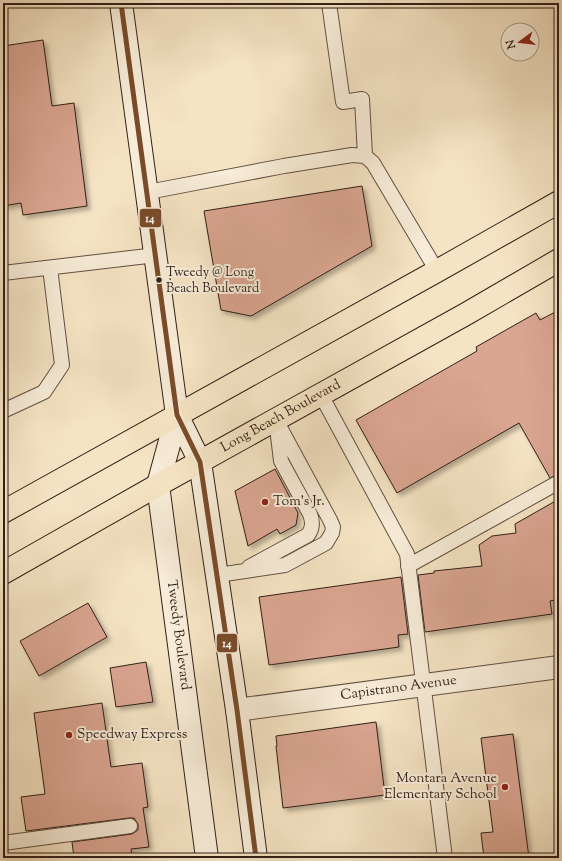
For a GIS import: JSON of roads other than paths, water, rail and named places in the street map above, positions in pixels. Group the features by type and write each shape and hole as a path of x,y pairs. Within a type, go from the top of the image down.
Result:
{"main road":[{"name":"Tweedy Boulevard","path":"121,3 148,192 177,415 200,462 228,574 237,710 256,858"},
{"path":"3,512 559,202"},
{"name":"Long Beach Boulevard","path":"3,573 158,484 321,395 559,260"},
{"name":"Tweedy Boulevard","path":"177,415 158,484 208,858"},
{"name":"Capistrano Avenue","path":"237,710 559,667"}],"lane":[{"path":"329,3 343,102 362,99 365,156"},
{"path":"148,192 284,166 352,156 365,156 373,163 437,271"},
{"path":"3,273 156,255"},
{"path":"3,411 44,392 62,365 50,268"},
{"path":"321,395 407,554 422,685 445,858"},
{"path":"228,574 286,565 326,543 332,533 333,527 330,520 276,420"},
{"path":"228,574 308,535 313,526 313,521 310,514 282,461 276,420"},
{"path":"408,566 559,482"},
{"path":"3,843 130,826"}],"place":[{"name":"Tweedy @ Long Beach Boulevard","path":"159,280"},
{"name":"Tom's Jr.","path":"265,502"},
{"name":"Speedway Express","path":"69,735"},
{"name":"Montara Avenue Elementary School","path":"505,787"}]}
